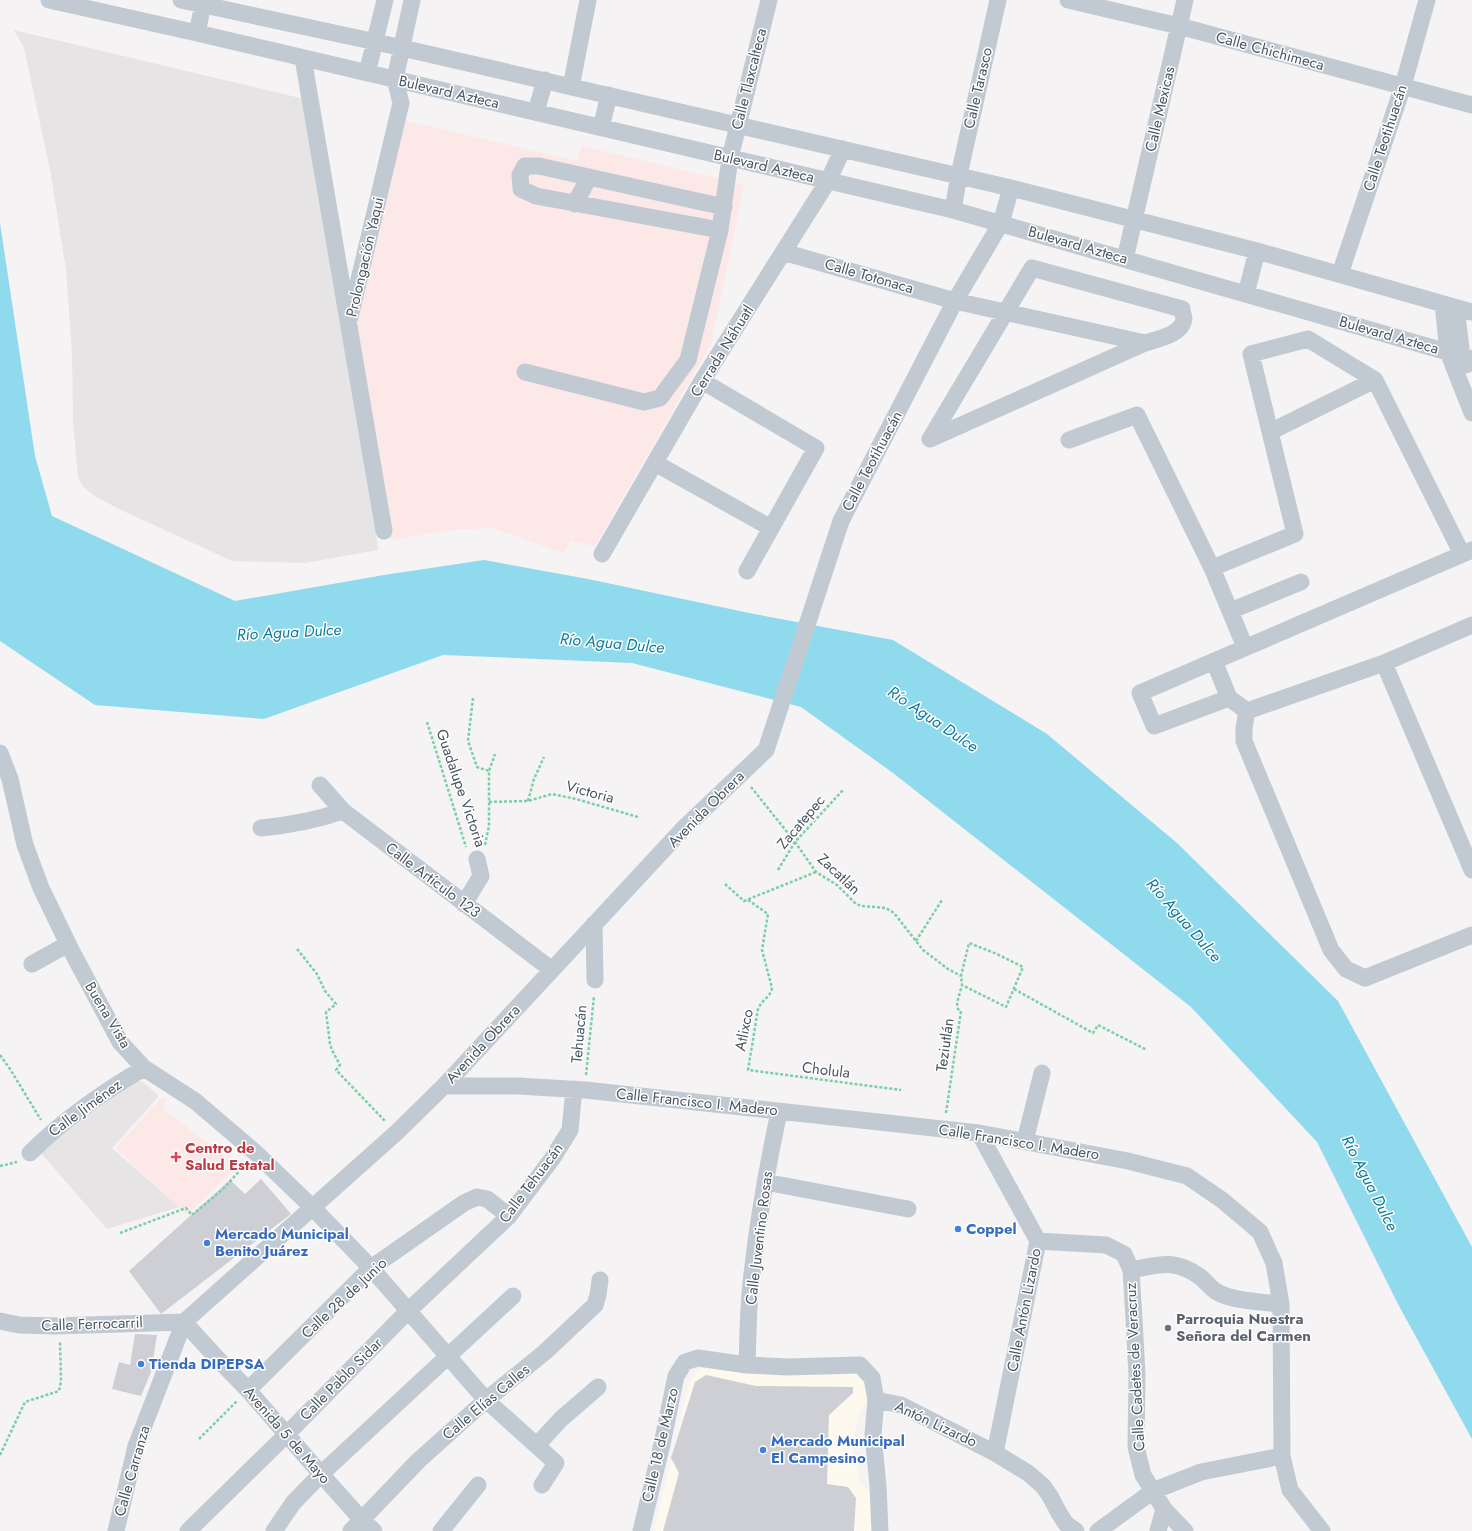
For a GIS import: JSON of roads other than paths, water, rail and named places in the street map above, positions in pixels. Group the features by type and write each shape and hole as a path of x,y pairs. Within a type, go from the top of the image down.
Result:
{"street":[{"name":"Bulevard Azteca","path":"49,0 197,33 954,210 1461,356"},
{"path":"181,0 203,2 959,175 1257,251 1457,308 1461,356 1472,413"},
{"path":"367,73 376,42 385,0"},
{"path":"395,79 412,0"},
{"path":"571,86 588,0"},
{"name":"Calle Tlaxcalteca","path":"525,372 644,402 660,398 688,360 720,230 730,158 769,0"},
{"name":"Calle Tarasco","path":"954,210 959,175 998,0"},
{"name":"Calle Chichimeca","path":"1068,0 1179,26 1472,105"},
{"name":"Calle Mexicas","path":"1126,259 1185,0"},
{"name":"Calle Teotihuacán","path":"1340,274 1403,86 1427,0"},
{"path":"197,33 203,2"},
{"path":"303,58 348,325"},
{"name":"Prolongación Yaqui","path":"384,531 348,325 401,103 395,79"},
{"path":"536,112 545,80"},
{"path":"601,128 609,95"},
{"name":"Cerrada Náhuatl","path":"602,554 702,381 828,181 843,149"},
{"path":"720,230 536,196 521,188 520,175 525,166 539,166 724,207"},
{"path":"575,204 588,177"},
{"name":"Calle Teotihuacán","path":"766,750 841,521 955,301 1001,223 1012,188"},
{"path":"1246,294 1257,251"},
{"name":"Calle Totonaca","path":"783,252 955,301 1145,343"},
{"path":"1032,268 1182,309 1184,319 1179,328 1170,336 1145,343 930,439 1032,268"},
{"path":"1212,568 1295,534 1251,354 1308,339 1374,380 1467,552 1140,692 1154,726 1229,698"},
{"path":"1461,356 1472,381"},
{"path":"1270,432 1374,380"},
{"path":"702,381 816,448 747,571"},
{"path":"1069,440 1137,415 1212,568 1245,647"},
{"path":"655,463 771,528"},
{"path":"1230,611 1301,582"},
{"path":"1247,711 1384,664 1472,625"},
{"path":"1214,661 1229,698 1247,711"},
{"path":"1384,664 1472,870"},
{"path":"1247,711 1244,728 1244,741 1331,950 1346,969 1365,978 1472,935"},
{"name":"Avenida Obrera","path":"184,1322 396,1133 444,1086 683,830 766,750"},
{"name":"Buena Vista","path":"0,753 10,779 25,845 41,888 68,944 120,1042 144,1068 195,1101 256,1153 313,1208 370,1268 407,1312 486,1400 556,1463 542,1485"},
{"name":"Calle Artículo 123","path":"320,785 343,811 552,970"},
{"path":"260,828 319,819 343,811"},
{"path":"464,904 481,876 477,859"},
{"path":"594,924 596,980"},
{"path":"32,964 68,944"},
{"name":"Calle Jiménez","path":"30,1152 84,1106 144,1068"},
{"path":"1025,1141 1042,1073"},
{"name":"Calle Francisco I. Madero","path":"444,1086 511,1085 580,1090 979,1133 1128,1161 1187,1176 1222,1200 1260,1232 1274,1264 1281,1304 1282,1456 1290,1490 1322,1531"},
{"name":"Calle Tehuacán","path":"407,1312 509,1216 552,1159 570,1130 580,1090"},
{"name":"Calle Juventino Rosas","path":"747,1365 751,1284 765,1182 779,1112"},
{"name":"Calle Antón Lizardo","path":"979,1133 1038,1241 995,1453"},
{"path":"765,1182 908,1209"},
{"name":"Calle 28 de Junio","path":"248,1390 370,1268 464,1203 477,1198 487,1199 509,1216"},
{"name":"Calle Cadetes de Veracruz","path":"1038,1241 1106,1245 1124,1254 1131,1270 1137,1375 1136,1447 1144,1475 1153,1491 1164,1509 1186,1531"},
{"path":"1131,1270 1164,1263 1182,1266 1199,1276 1218,1292 1239,1299 1281,1304"},
{"name":"Calle Elías Calles","path":"362,1527 418,1461 486,1400 545,1352 595,1305 600,1280"},
{"path":"274,1531 293,1503 321,1474 513,1296"},
{"name":"Calle Pablo Sidar","path":"188,1531 286,1435 407,1312"},
{"name":"Calle Ferrocarril","path":"0,1321 19,1325 55,1326 184,1322"},
{"name":"Avenida 5 de Mayo","path":"184,1322 248,1390 321,1474 362,1527"},
{"name":"Calle Carranza","path":"116,1531 136,1446 184,1322"},
{"name":"Calle 18 de Marzo","path":"641,1531 662,1444 676,1376 685,1362 698,1358 747,1365"},
{"path":"747,1365 786,1368 860,1365 872,1378 876,1400 873,1434 878,1486 880,1531"},
{"path":"537,1445 561,1420 598,1387"},
{"name":"Antón Lizardo","path":"876,1400 901,1405 995,1453 1028,1473 1043,1486 1066,1524 1076,1531"},
{"path":"1098,1531 1153,1491 1201,1472 1282,1456"},
{"path":"441,1531 478,1485"},
{"path":"1158,1531 1164,1509"}],"water":[{"name":"Río Agua Dulce","path":"0,223 35,456 52,516 235,601 384,575 484,560 588,579 754,614 893,640 1047,734 1177,843 1338,1001 1472,1247 1472,1439 1399,1306 1317,1142 1191,1007 893,773 801,707 632,663 443,655 264,719 95,705 0,641"}],"place":[{"name":"Centro de Salud Estatal","path":"176,1157"},
{"name":"Coppel","path":"958,1229"},
{"name":"Mercado Municipal Benito Juárez","path":"207,1243"},
{"name":"Parroquia Nuestra Señora del Carmen","path":"1168,1328"},
{"name":"Tienda DIPEPSA","path":"141,1364"},
{"name":"Mercado Municipal El Campesino","path":"763,1450"}]}
